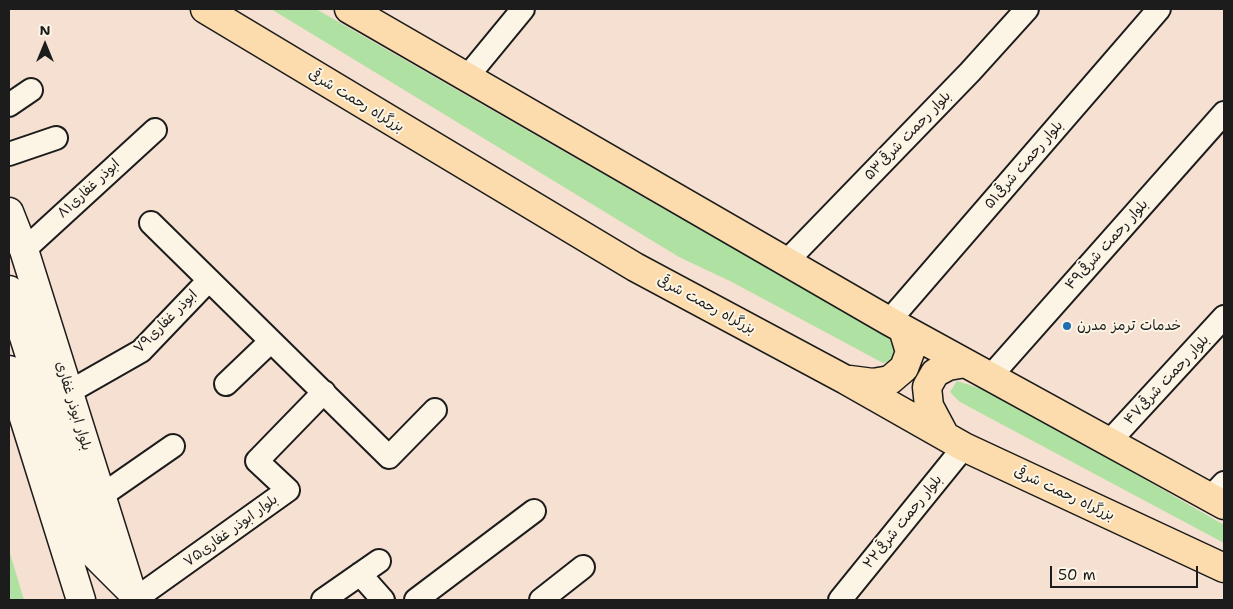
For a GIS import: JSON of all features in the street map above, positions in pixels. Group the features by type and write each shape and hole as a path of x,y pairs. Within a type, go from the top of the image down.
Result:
{"highway":[{"name":"بزرگراه رحمت شرقی","path":"205,9 634,267 846,380 954,441 1224,568"},
{"path":"349,9 896,325 1109,442 1220,495"},
{"path":"846,380 873,383 890,380 904,368 910,352 896,325"},
{"path":"954,441 929,406 927,387 935,373 948,366 965,363"}],"main road":[{"name":"بلوار ابوذر غفاری","path":"9,212 24,250 133,597"},
{"path":"9,290 93,554 133,597"},
{"path":"9,370 81,600"}],"street":[{"path":"467,77 523,9"},
{"name":"بلوار رحمت شرقی۵۳","path":"786,262 970,72 1027,9"},
{"name":"بلوار رحمت شرقی۵۱","path":"896,325 1159,9"},
{"path":"9,105 30,90"},
{"name":"بلوار رحمت شرقی۴۹","path":"990,377 1224,113"},
{"name":"۸۱ابوذر غفاری","path":"24,250 154,130"},
{"path":"9,154 56,138"},
{"path":"151,223 389,457 435,410"},
{"name":"۷۹ابوذر غفاری","path":"69,392 140,351 209,280"},
{"name":"بلوار رحمت شرقی۴۷","path":"1109,442 1224,317"},
{"path":"226,384 271,340"},
{"name":"بلوار ابوذر غفاری۷۵","path":"133,597 288,490 256,460 324,392"},
{"name":"بلوار رحمت شرقی۲۲","path":"843,599 954,441"},
{"path":"101,496 173,446"},
{"path":"416,600 534,511"},
{"path":"323,600 379,561"},
{"path":"540,600 583,567"},
{"path":"360,574 383,600"}],"green space":[{"path":"271,9 316,9 664,209 863,318 888,335 894,350 891,361 883,363 730,281 679,257"},
{"path":"957,381 997,394 1224,525 1224,543 960,402 950,392"},
{"path":"9,550 24,600 9,600"}],"place":[{"name":"خدمات ترمز مدرن","path":"1067,326"}]}
